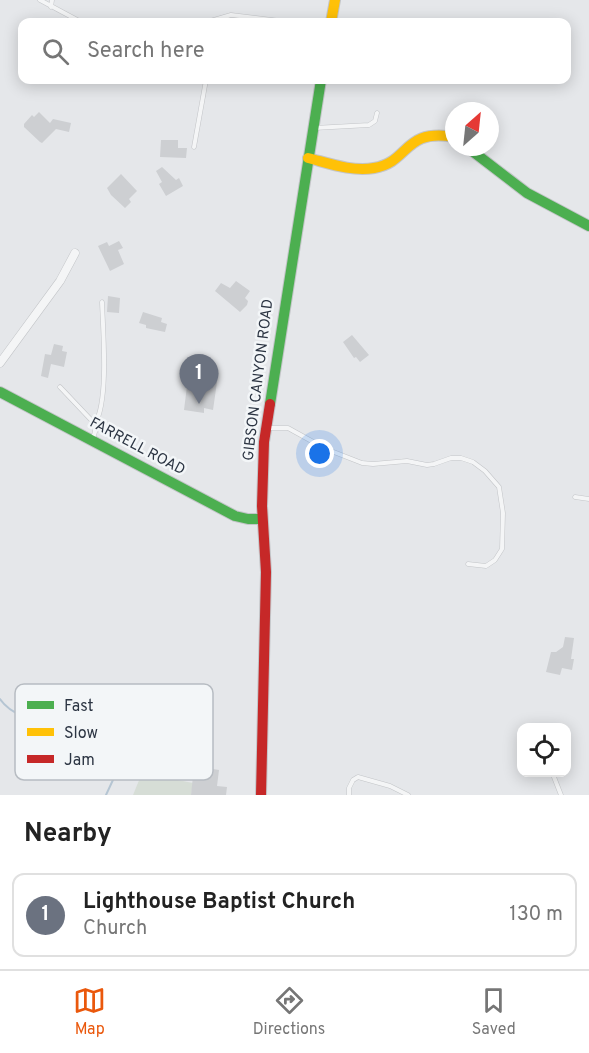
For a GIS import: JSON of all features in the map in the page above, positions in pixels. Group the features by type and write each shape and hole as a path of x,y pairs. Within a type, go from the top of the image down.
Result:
{"main road":[{"path":"332,18 335,0"},
{"name":"GIBSON CANYON ROAD","path":"261,795 266,572 262,519 265,428 320,84"},
{"path":"308,158 370,169 381,167 422,136 434,134 445,136"},
{"path":"478,156 526,193 589,226"},
{"name":"FARRELL ROAD","path":"0,392 235,516 262,519"}],"street":[{"path":"0,363 60,281 75,253"}],"lane":[{"path":"40,0 73,18"},
{"path":"51,7 52,0"},
{"path":"221,18 231,15 259,18"},
{"path":"194,147 205,84"},
{"path":"313,128 369,125 375,121 377,113"},
{"path":"92,440 100,413 104,360 102,302"},
{"path":"60,387 95,424"},
{"path":"265,428 288,428 326,450 362,463 407,461 427,465 451,458 473,462 485,471 499,487 503,528 502,549 495,560 486,566 468,564"},
{"path":"575,497 589,499"},
{"path":"349,795 349,788 353,780 358,777 390,786 408,795"},
{"path":"554,777 561,795"}],"shaded area":[{"path":"139,780 178,780 193,783 191,795 133,795"}],"building":[{"path":"39,112 50,123 53,119 71,123 69,132 56,129 42,143 40,142 24,127 32,115 34,117"},
{"path":"161,140 178,140 178,148 187,148 186,158 160,157"},
{"path":"162,167 176,180 179,178 183,186 166,196 159,184 162,182 156,171"},
{"path":"121,174 137,191 129,199 131,202 125,208 107,188"},
{"path":"119,241 123,248 118,250 124,264 110,271 98,246 107,242 109,246"},
{"path":"236,281 250,291 245,298 248,301 247,305 240,312 215,291 221,283 230,288"},
{"path":"108,296 120,298 119,313 107,312"},
{"path":"143,312 162,318 161,322 167,324 165,332 146,328 146,325 139,323"},
{"path":"352,335 369,355 360,362 356,357 354,358 343,342"},
{"path":"54,344 63,346 62,351 67,352 64,367 51,364 48,378 41,376 45,354 51,355"},
{"path":"197,373 209,375 208,381 217,382 213,410 204,408 204,413 184,410 188,378 196,380"},
{"path":"565,637 574,638 572,670 562,668 560,675 546,672 551,652 556,652 563,647"},
{"path":"213,769 219,770 217,786 227,787 226,795 191,795 193,780 213,780"}],"waterway":[{"path":"0,699 15,712"},
{"path":"106,795 113,780"}],"traffic: fast":[{"path":"270,404 320,84"},
{"path":"479,156 527,193 589,226"},
{"path":"0,392 235,516 262,519"}],"traffic: slow":[{"path":"332,18 335,0"},
{"path":"308,158 349,168 374,168 386,165 416,141 425,137 445,136"}],"traffic: jam":[{"path":"261,795 266,572 262,506 264,442 270,404"}],"place":[{"name":"Lighthouse Baptist Church","path":"199,404"}]}
